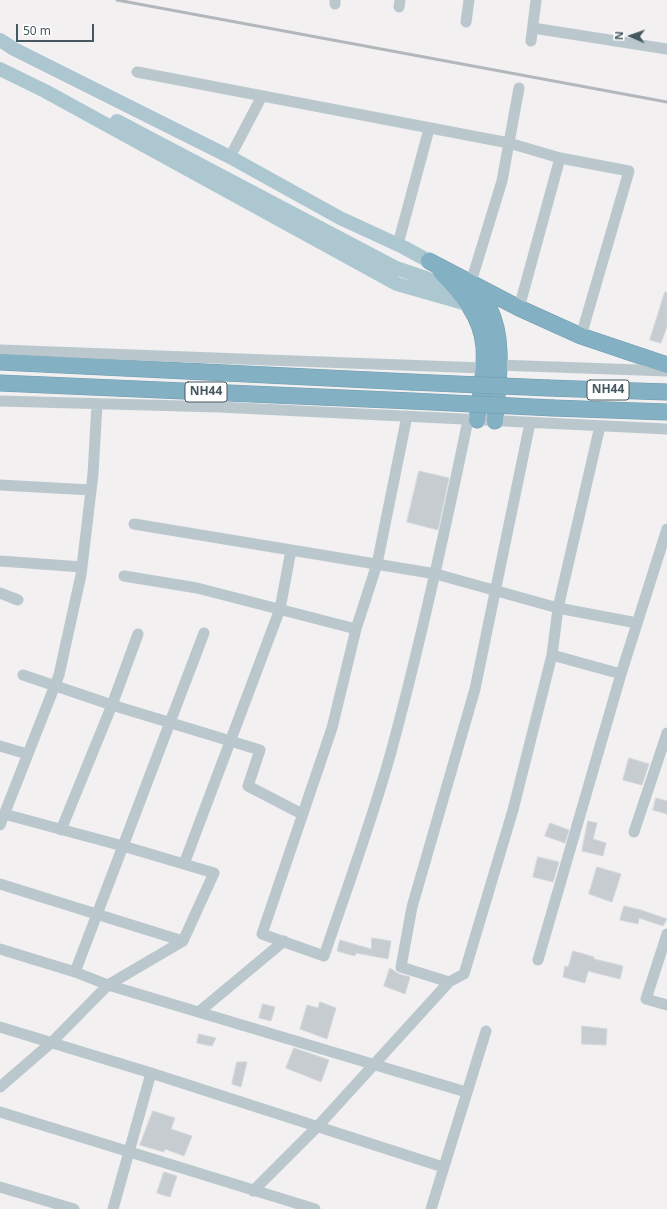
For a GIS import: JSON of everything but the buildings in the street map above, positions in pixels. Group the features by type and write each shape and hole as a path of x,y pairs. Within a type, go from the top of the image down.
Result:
{"highway":[{"path":"429,261 465,285 489,308 495,324 498,344 472,420"},
{"path":"465,285 467,304 477,320 491,367 495,421"},
{"path":"465,285 581,336 667,365"},
{"name":"NH44","path":"0,362 411,382 667,392"},
{"name":"NH44","path":"0,383 410,409 553,408 667,412"}],"main road":[{"path":"0,40 14,50 230,157 340,218 398,244 429,261"},
{"path":"0,60 396,268 465,285"},
{"path":"0,68 397,284 467,304"}],"street":[{"path":"466,22 468,0"},
{"path":"531,41 536,0"},
{"path":"533,28 667,49"},
{"path":"137,72 429,129 509,143 560,158 629,171 581,336"},
{"path":"465,285 502,181 519,88"},
{"path":"230,157 262,96"},
{"path":"398,244 429,129"},
{"path":"519,308 560,158"},
{"path":"0,350 491,367 667,371"},
{"path":"0,401 219,407 410,409 472,420 667,429"},
{"path":"0,825 3,811 59,674 82,567 91,490 97,404"},
{"path":"410,409 377,564 356,629 332,728 262,934 324,956 362,844 390,752 436,574 472,420"},
{"path":"449,982 401,967 412,907 476,689 530,423"},
{"path":"253,1191 318,1126 449,982 464,974 513,810 552,655 558,608 600,426"},
{"path":"0,485 91,490"},
{"path":"134,524 436,574 558,608 637,623"},
{"path":"538,960 621,674 667,529"},
{"path":"184,864 280,609 291,550"},
{"path":"0,561 82,567"},
{"path":"124,576 197,588 356,629"},
{"path":"0,593 18,600"},
{"path":"75,972 204,633"},
{"path":"61,830 112,705 138,634"},
{"path":"552,655 621,674"},
{"path":"23,675 55,684 112,705 170,721 260,750 248,786 302,814"},
{"path":"634,832 667,734"},
{"path":"0,746 27,754"},
{"path":"0,1087 52,1042 108,985 183,941 214,873 123,846 61,830 3,811"},
{"path":"0,884 183,941"},
{"path":"666,940 646,999 667,1005"},
{"path":"200,1011 284,941"},
{"path":"0,949 75,972 108,985 200,1011 466,1092"},
{"path":"0,1026 443,1167"},
{"path":"431,1209 486,1031"},
{"path":"113,1209 151,1073"},
{"path":"0,1112 315,1209"},
{"path":"0,1186 74,1209"}],"railway":[{"path":"117,0 667,102"}]}
